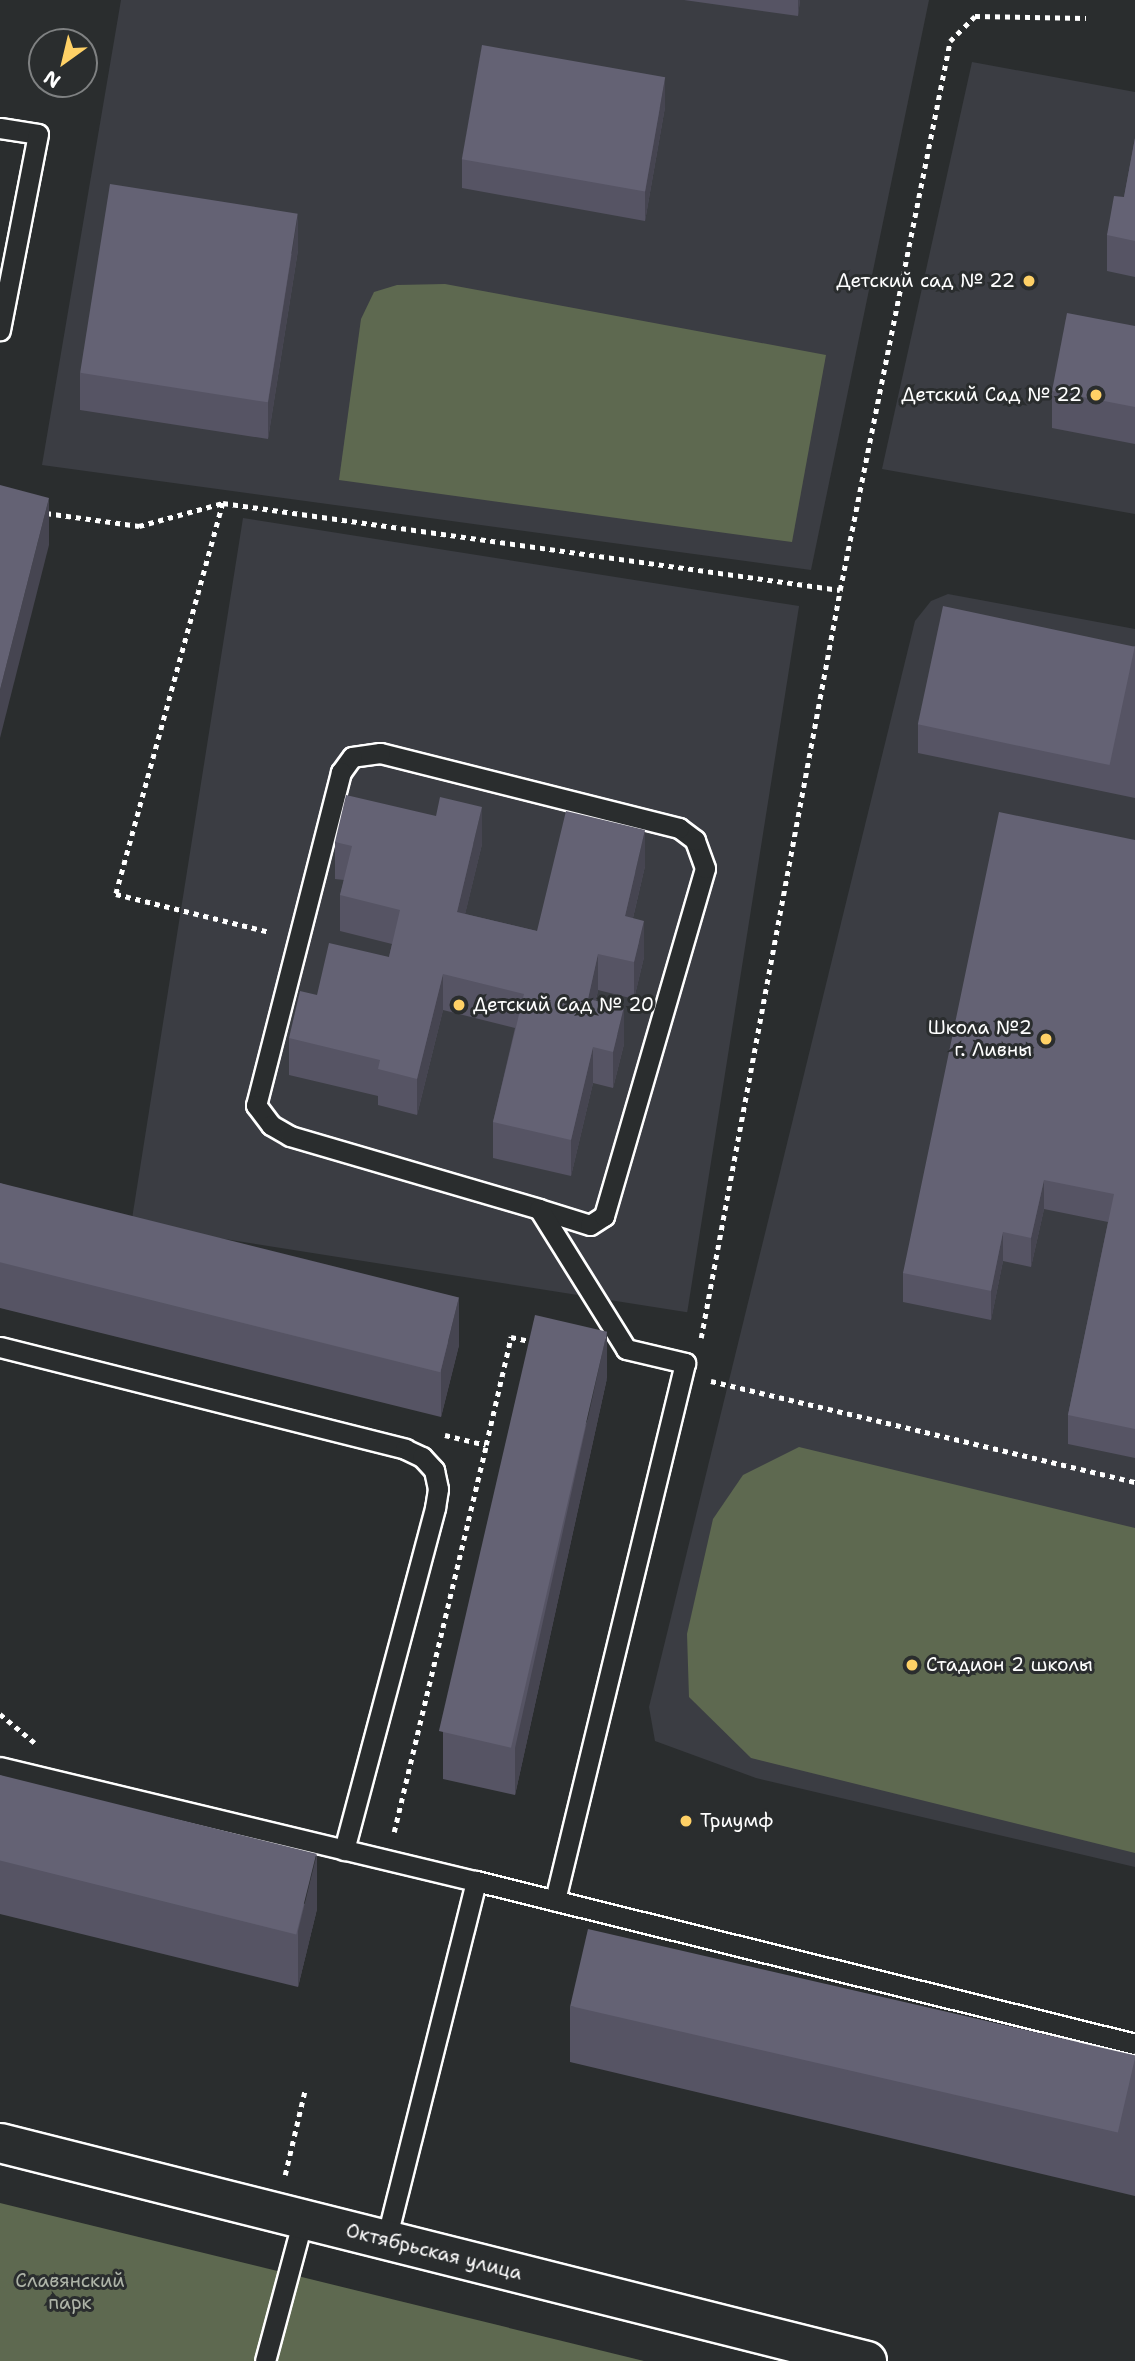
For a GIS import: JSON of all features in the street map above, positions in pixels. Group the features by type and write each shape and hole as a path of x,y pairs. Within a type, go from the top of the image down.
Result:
{"street":[{"name":"Октябрьская улица","path":"0,2143 867,2361"}],"lane":[{"path":"0,128 38,134 0,330"},
{"path":"380,753 680,828 695,840 705,868 604,1216 590,1226 539,1209 290,1136 271,1125 256,1105 341,772 352,757 380,753"},
{"path":"539,1209 626,1349 685,1363 688,1376 555,1900"},
{"path":"0,1347 405,1449 429,1463 438,1480 435,1508 344,1850"},
{"path":"0,1767 555,1900 1135,2044"},
{"path":"386,2240 477,1881"},
{"path":"265,2361 303,2219"}],"path":[{"path":"1086,18 975,16 950,41 840,590 688,1376 1135,1482"},
{"path":"34,511 139,526 223,503 840,590"},
{"path":"223,503 116,894 298,939"},
{"path":"394,1835 511,1337 537,1343"},
{"path":"432,1431 486,1445"},
{"path":"0,1714 46,1752"},
{"path":"285,2175 305,2090"}],"shaded area":[{"path":"121,0 929,0 811,570 42,465"},
{"name":"Детский сад № 22","path":"972,62 1135,92 1135,514 882,469"},
{"path":"243,518 799,606 687,1312 131,1224"},
{"path":"948,594 1135,629 1135,1867 756,1778 655,1741 649,1707 915,621 931,601"}],"green space":[{"path":"445,284 826,355 792,542 339,480 361,319 374,292 397,285"},
{"name":"Стадион 2 школы","path":"799,1447 1135,1528 1135,1853 751,1758 689,1697 687,1634 713,1519 743,1475"},
{"name":"Славянский парк","path":"0,2203 644,2361 0,2361"}],"building":[{"path":"482,45 665,77 645,192 462,159"},
{"path":"1135,138 1135,241 1107,235 1114,196 1124,197"},
{"path":"110,184 298,214 268,402 80,373"},
{"path":"1067,313 1135,326 1135,407 1052,391"},
{"path":"0,485 49,498 0,690"},
{"path":"943,606 1135,647 1110,765 918,724"},
{"name":"Детский Сад № 20","path":"346,795 436,816 440,797 482,807 457,912 537,931 566,811 645,830 625,916 644,921 634,962 598,954 588,999 624,1007 613,1052 593,1047 571,1140 493,1122 524,994 443,974 417,1079 378,1069 380,1060 289,1038 300,991 317,995 329,943 389,957 400,910 340,895 352,846 335,842"},
{"name":"Школа №2 г. Ливны","path":"999,812 1135,840 1135,1429 1068,1415 1114,1194 1044,1180 1031,1238 1003,1232 991,1291 903,1273"},
{"path":"0,1183 459,1297 440,1372 0,1262"},
{"path":"535,1315 607,1332 511,1748 439,1731"},
{"path":"0,1775 316,1854 296,1934 0,1861"},
{"path":"588,1929 1135,2055 1118,2132 570,2006"}],"place":[{"name":"Детский сад № 22","path":"1029,281"},
{"name":"Детский Сад № 22","path":"1096,395"},
{"name":"Детский Сад № 20","path":"459,1005"},
{"name":"Школа №2 г. Ливны","path":"1046,1039"},
{"name":"Стадион 2 школы","path":"912,1665"},
{"name":"Триумф","path":"686,1821"}]}
